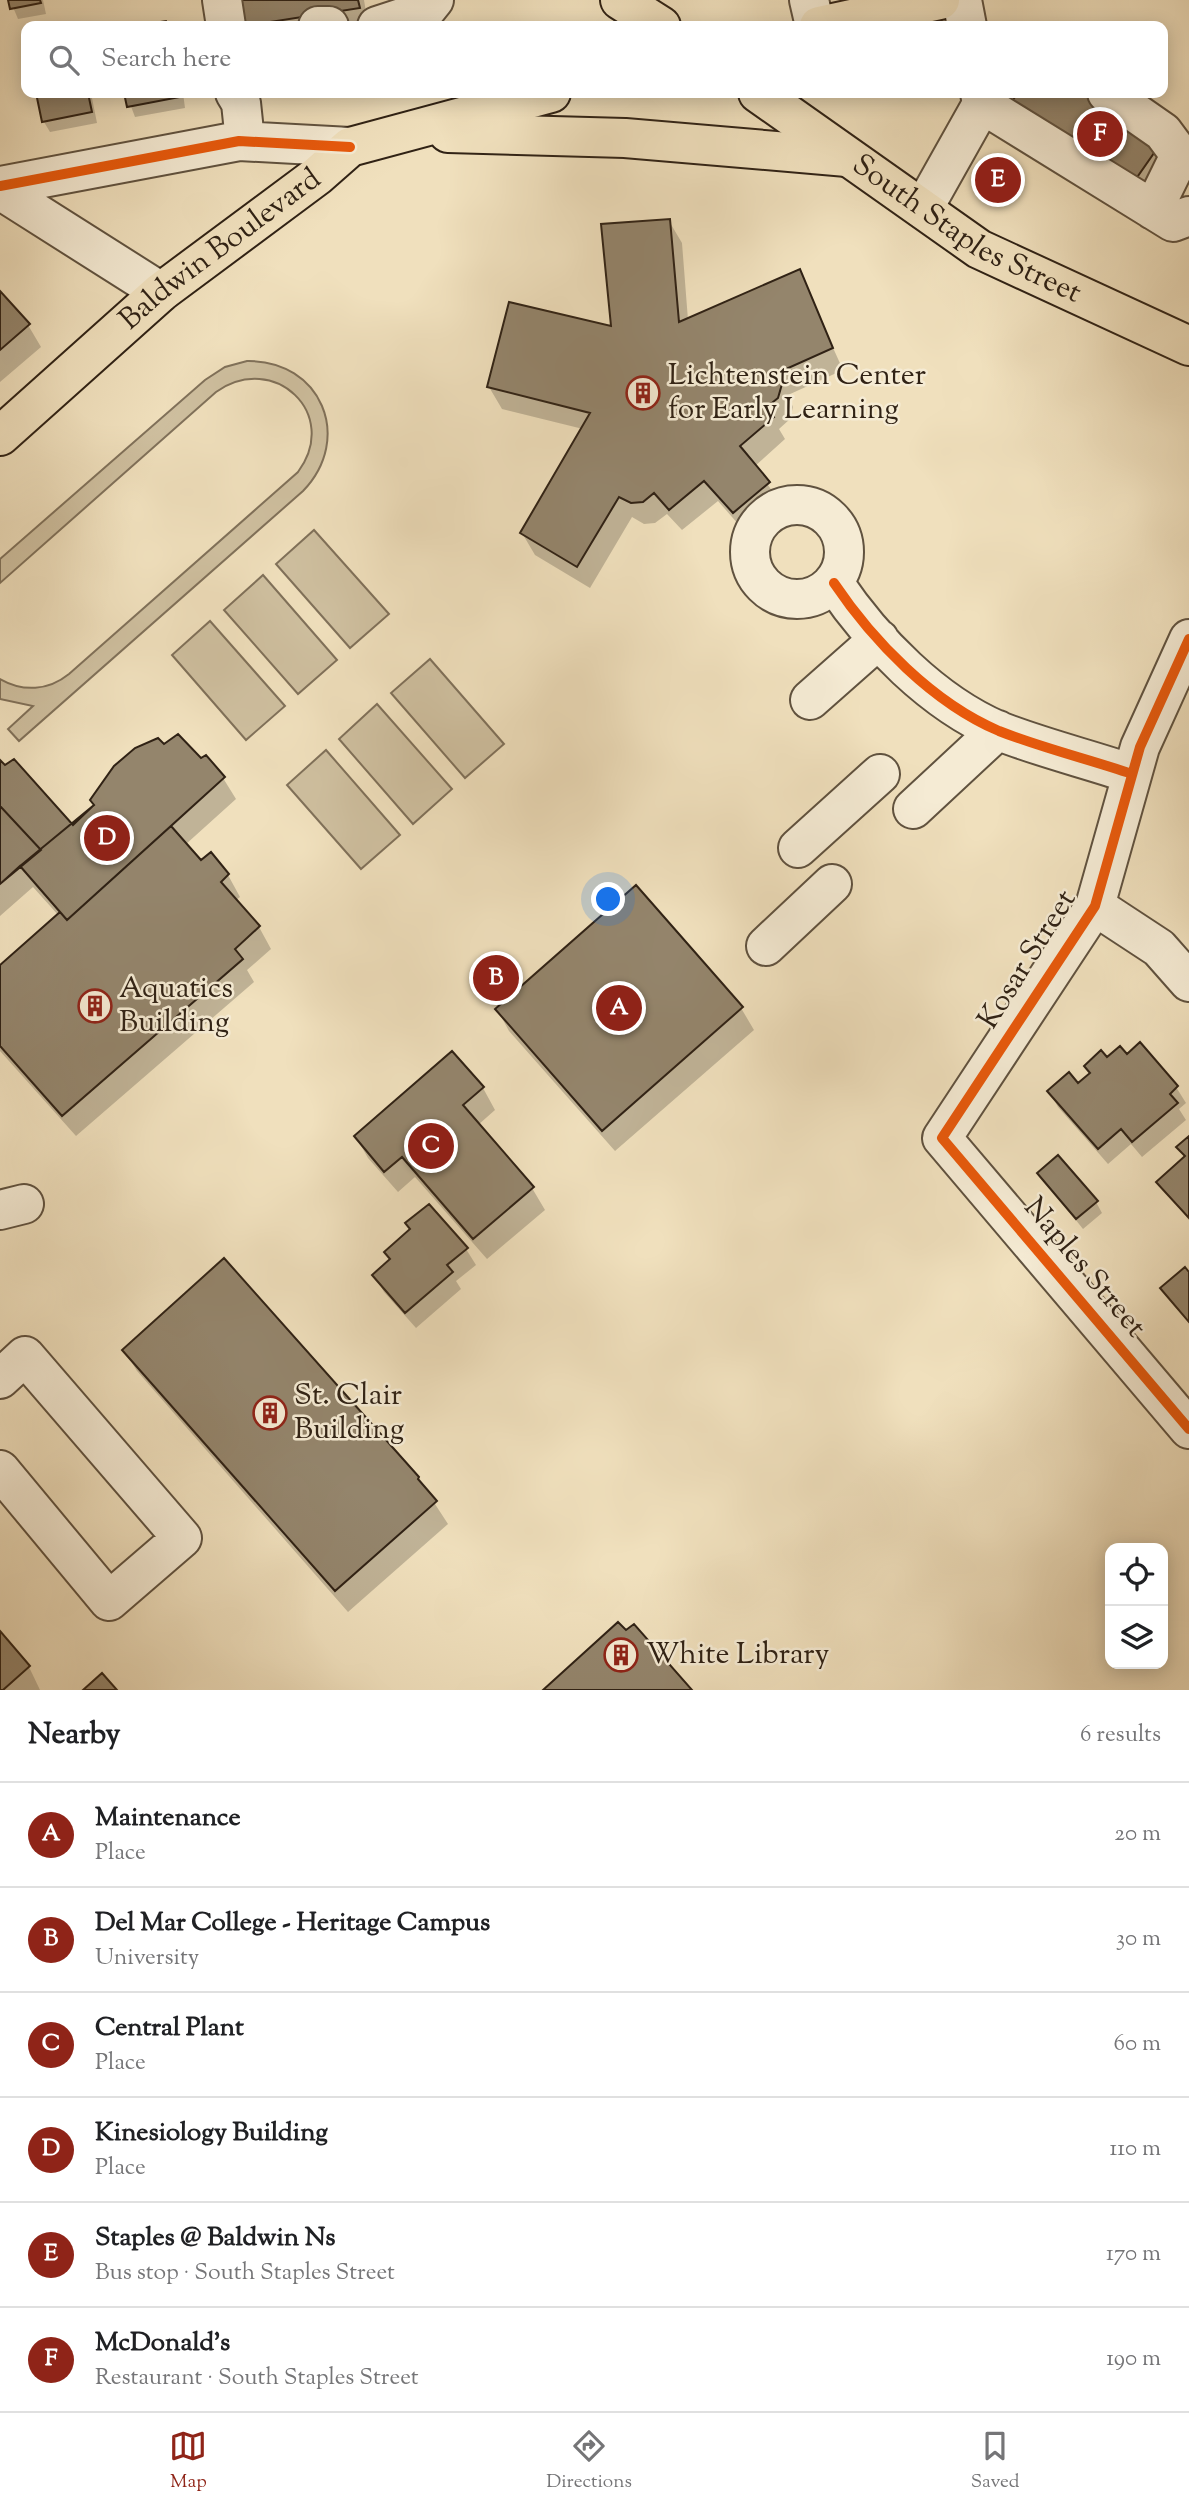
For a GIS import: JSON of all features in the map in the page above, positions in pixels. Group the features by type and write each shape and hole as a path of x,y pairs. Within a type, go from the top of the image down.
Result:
{"main road":[{"path":"620,0 653,21"},
{"path":"841,21 940,0"},
{"name":"Baldwin Boulevard","path":"0,436 161,292 317,176 350,147 533,98"},
{"name":"South Staples Street","path":"765,98 979,249 1189,346"},
{"path":"408,132 625,138 847,156"}],"street":[{"path":"206,0 209,21"},
{"path":"222,0 225,21"},
{"path":"392,21 426,10 434,0"},
{"path":"809,0 815,21"},
{"path":"962,0 966,21"},
{"path":"238,98 241,103 245,141"},
{"path":"923,209 981,98 1171,213 1180,155 1163,132 1114,98"},
{"path":"1154,98 1178,115 1189,172"},
{"path":"0,188 245,141 350,147"},
{"path":"0,188 161,292"},
{"path":"834,583 859,621 936,693 998,730 1132,774"},
{"path":"810,700 878,639"},
{"name":"Kosar Street","path":"942,1138 1095,906 1140,747 1189,639"},
{"path":"913,809 998,730"},
{"path":"798,848 880,774"},
{"path":"766,946 832,884"},
{"path":"1095,906 1159,948 1189,982"},
{"name":"Naples Street","path":"942,1138 1189,1429"},
{"path":"0,1469 109,1601 182,1538 25,1356 5,1363"}],"shaded area":[{"path":"247,361 273,364 294,373 311,388 322,406 327,426 326,448 318,470 303,491 19,741 8,729 33,706 0,699 0,679 18,686 35,688 53,684 69,674 298,472 309,450 311,429 306,410 295,395 279,384 259,379 238,381 216,392 0,583 0,559 205,380 225,367"},
{"path":"314,530 389,614 350,648 276,564"},
{"path":"263,575 337,660 298,694 224,610"},
{"path":"210,621 285,706 246,740 172,655"},
{"path":"430,659 504,744 465,778 391,693"},
{"path":"377,704 452,789 413,824 339,739"},
{"path":"326,750 400,835 361,869 287,785"}],"building":[{"path":"8,0 40,0 41,3 10,9"},
{"path":"240,0 358,0 360,8 276,21 243,21"},
{"path":"37,98 89,98 92,112 42,122"},
{"path":"125,98 175,98 127,107"},
{"path":"1014,98 1094,98 1161,143 1133,183 1012,101"},
{"name":"Lichtenstein Center for Early Learning","path":"670,219 679,322 800,269 833,348 777,373 782,384 778,398 767,407 774,417 740,446 770,482 733,513 704,481 669,510 654,493 643,502 631,503 619,497 577,567 520,533 590,413 487,387 509,302 611,326 601,224"},
{"path":"0,291 30,324 0,350"},
{"name":"Aquatics Building","path":"178,734 201,758 206,755 225,777 171,826 201,860 211,852 229,874 221,882 260,926 235,949 243,959 62,1116 0,1046 0,965 60,912 20,866 0,884 0,760 5,765 14,759 73,825 94,805 90,800 114,766 135,748 158,738 164,744"},
{"path":"178,734 201,758 206,755 225,777 67,920 20,866 94,805 90,800 114,766 135,748 158,738 164,744"},
{"path":"0,806 41,850 0,884"},
{"name":"Aquatics Building","path":"171,826 201,860 211,852 229,874 221,882 260,926 235,949 243,959 62,1116 0,1046 0,965 60,912 67,920"},
{"path":"636,885 743,1007 602,1131 495,1009"},
{"path":"1140,1042 1178,1086 1170,1094 1178,1103 1132,1142 1121,1129 1098,1149 1047,1091 1069,1072 1078,1083 1090,1073 1084,1066 1101,1050 1107,1057 1120,1046 1127,1054"},
{"path":"452,1051 484,1087 463,1105 534,1187 473,1239 402,1157 384,1172 354,1136"},
{"path":"1189,1136 1189,1218 1156,1182 1185,1156 1176,1147"},
{"path":"1058,1155 1098,1201 1076,1219 1037,1173"},
{"path":"429,1204 468,1248 447,1265 453,1272 405,1313 372,1275 390,1259 384,1252 410,1229 405,1223"},
{"name":"St. Clair Building","path":"224,1258 419,1477 437,1501 335,1591 122,1350"},
{"path":"1185,1267 1189,1272 1189,1322 1160,1288"},
{"name":"White Library","path":"618,1622 626,1630 634,1624 692,1690 543,1690"},
{"path":"0,1631 30,1666 3,1690 0,1690"},
{"path":"102,1673 117,1690 83,1690"}],"cycle path":[{"path":"0,186 239,141 350,147"},
{"path":"834,583 886,648 928,687 951,704 999,731 1132,774"},
{"path":"1189,639 1140,747 1095,906 942,1138 1189,1429"}],"place":[{"name":"McDonald's","path":"1100,134"},
{"name":"Staples @ Baldwin Ns","path":"998,180"},
{"name":"Lichtenstein Center for Early Learning","path":"643,393"},
{"name":"Kinesiology Building","path":"107,838"},
{"name":"Del Mar College - Heritage Campus","path":"496,978"},
{"name":"Aquatics Building","path":"95,1006"},
{"name":"Maintenance","path":"619,1008"},
{"name":"Central Plant","path":"431,1146"},
{"name":"St. Clair Building","path":"270,1413"},
{"name":"White Library","path":"621,1655"}]}
